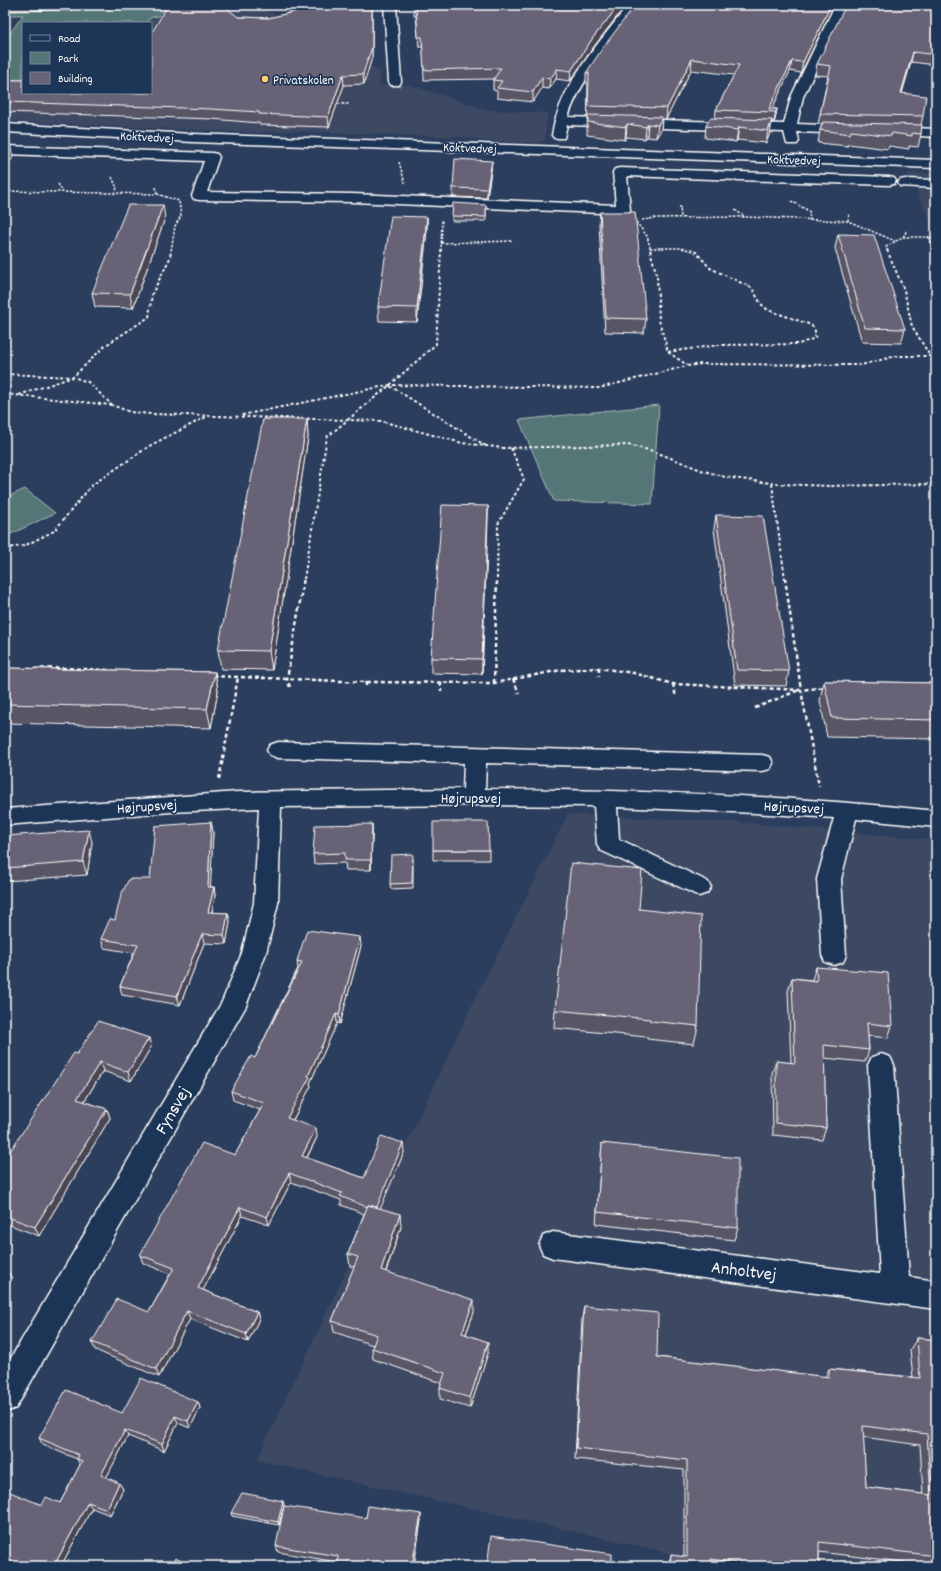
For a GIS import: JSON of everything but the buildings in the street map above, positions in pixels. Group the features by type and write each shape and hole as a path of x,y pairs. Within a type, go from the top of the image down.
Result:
{"street":[{"path":"390,5 395,82"},
{"path":"559,151 559,132 561,121 575,87 630,5"},
{"path":"795,160 790,128 797,97 841,5"},
{"path":"561,121 859,130"},
{"name":"Koktvedvej","path":"5,128 83,133 936,164"},
{"path":"882,131 936,133"},
{"path":"73,152 83,133"},
{"path":"5,150 212,157 200,196 411,201 623,210 620,172 890,182"},
{"path":"725,157 729,176"},
{"path":"905,183 936,184"},
{"path":"278,750 762,763"},
{"path":"474,797 475,756"},
{"name":"Højrupsvej","path":"5,817 127,807 270,799 474,797 680,801 823,808 936,819"},
{"name":"Fynsvej","path":"5,1397 233,1006 254,953 266,903 270,799"},
{"path":"605,799 608,844 699,887"},
{"path":"834,955 829,879 847,811"},
{"path":"881,1065 895,1289"},
{"name":"Anholtvej","path":"553,1245 936,1295"}],"path":[{"path":"334,104 349,104"},
{"path":"290,687 287,679 328,437 436,344 442,213 413,207 394,145"},
{"path":"112,177 117,188 114,193"},
{"path":"8,191 9,182"},
{"path":"58,184 62,191"},
{"path":"156,187 157,194"},
{"path":"5,191 157,194 179,201 181,216 175,226 170,258 152,294 150,317 106,345 73,377 19,395"},
{"path":"791,201 809,212 810,221"},
{"path":"680,206 681,218"},
{"path":"735,210 746,217"},
{"path":"848,213 848,222"},
{"path":"687,366 668,352 659,320 657,276 647,236 635,221 655,218 746,217 848,222 895,241"},
{"path":"903,237 907,230"},
{"path":"930,356 912,326 904,290 886,247 903,237 936,237"},
{"path":"929,237 936,255"},
{"path":"441,243 513,241"},
{"path":"650,248 681,248 696,252 710,268 756,291 759,302 764,307 811,325 815,329 816,334 815,338 798,344 718,345 668,352"},
{"path":"237,416 390,385 599,388 687,366 702,364 861,365 896,356 936,356"},
{"path":"5,374 73,377 88,382 112,405"},
{"path":"390,385 489,447"},
{"path":"5,394 112,405 130,412 381,421 464,443 489,447 512,448 627,445 651,450 692,467 724,477 772,484 812,486 936,484"},
{"path":"5,548 24,546 54,531 92,485 151,445 209,416"},
{"path":"494,683 498,524 524,479 512,448"},
{"path":"772,484 801,690 823,808"},
{"path":"26,669 61,668 115,671"},
{"path":"207,676 366,682 494,683 561,670 599,668 634,673 673,684 801,690 830,687"},
{"path":"599,668 599,677"},
{"path":"214,802 238,677"},
{"path":"514,679 519,693"},
{"path":"366,682 366,689"},
{"path":"441,682 441,691"},
{"path":"673,684 676,697"},
{"path":"755,708 801,690"}],"shaded area":[{"name":"Privatskolen","path":"256,5 381,72 379,85 410,85 487,110 547,113 545,140 536,143 487,141 462,137 287,131 259,133 5,121 5,40 24,14 168,6"},
{"path":"908,173 936,174 936,232"},
{"path":"568,814 746,823 936,840 936,1566 728,1566 257,1460 474,1001"}],"green space":[{"path":"5,5 168,6 165,15 152,17 148,22 22,22 22,80 5,79 5,40 23,15 5,15"},
{"path":"659,405 652,504 554,501 519,420"},
{"path":"25,489 55,513 7,536 5,534 5,498"}],"place":[{"name":"Privatskolen","path":"265,79"}]}
